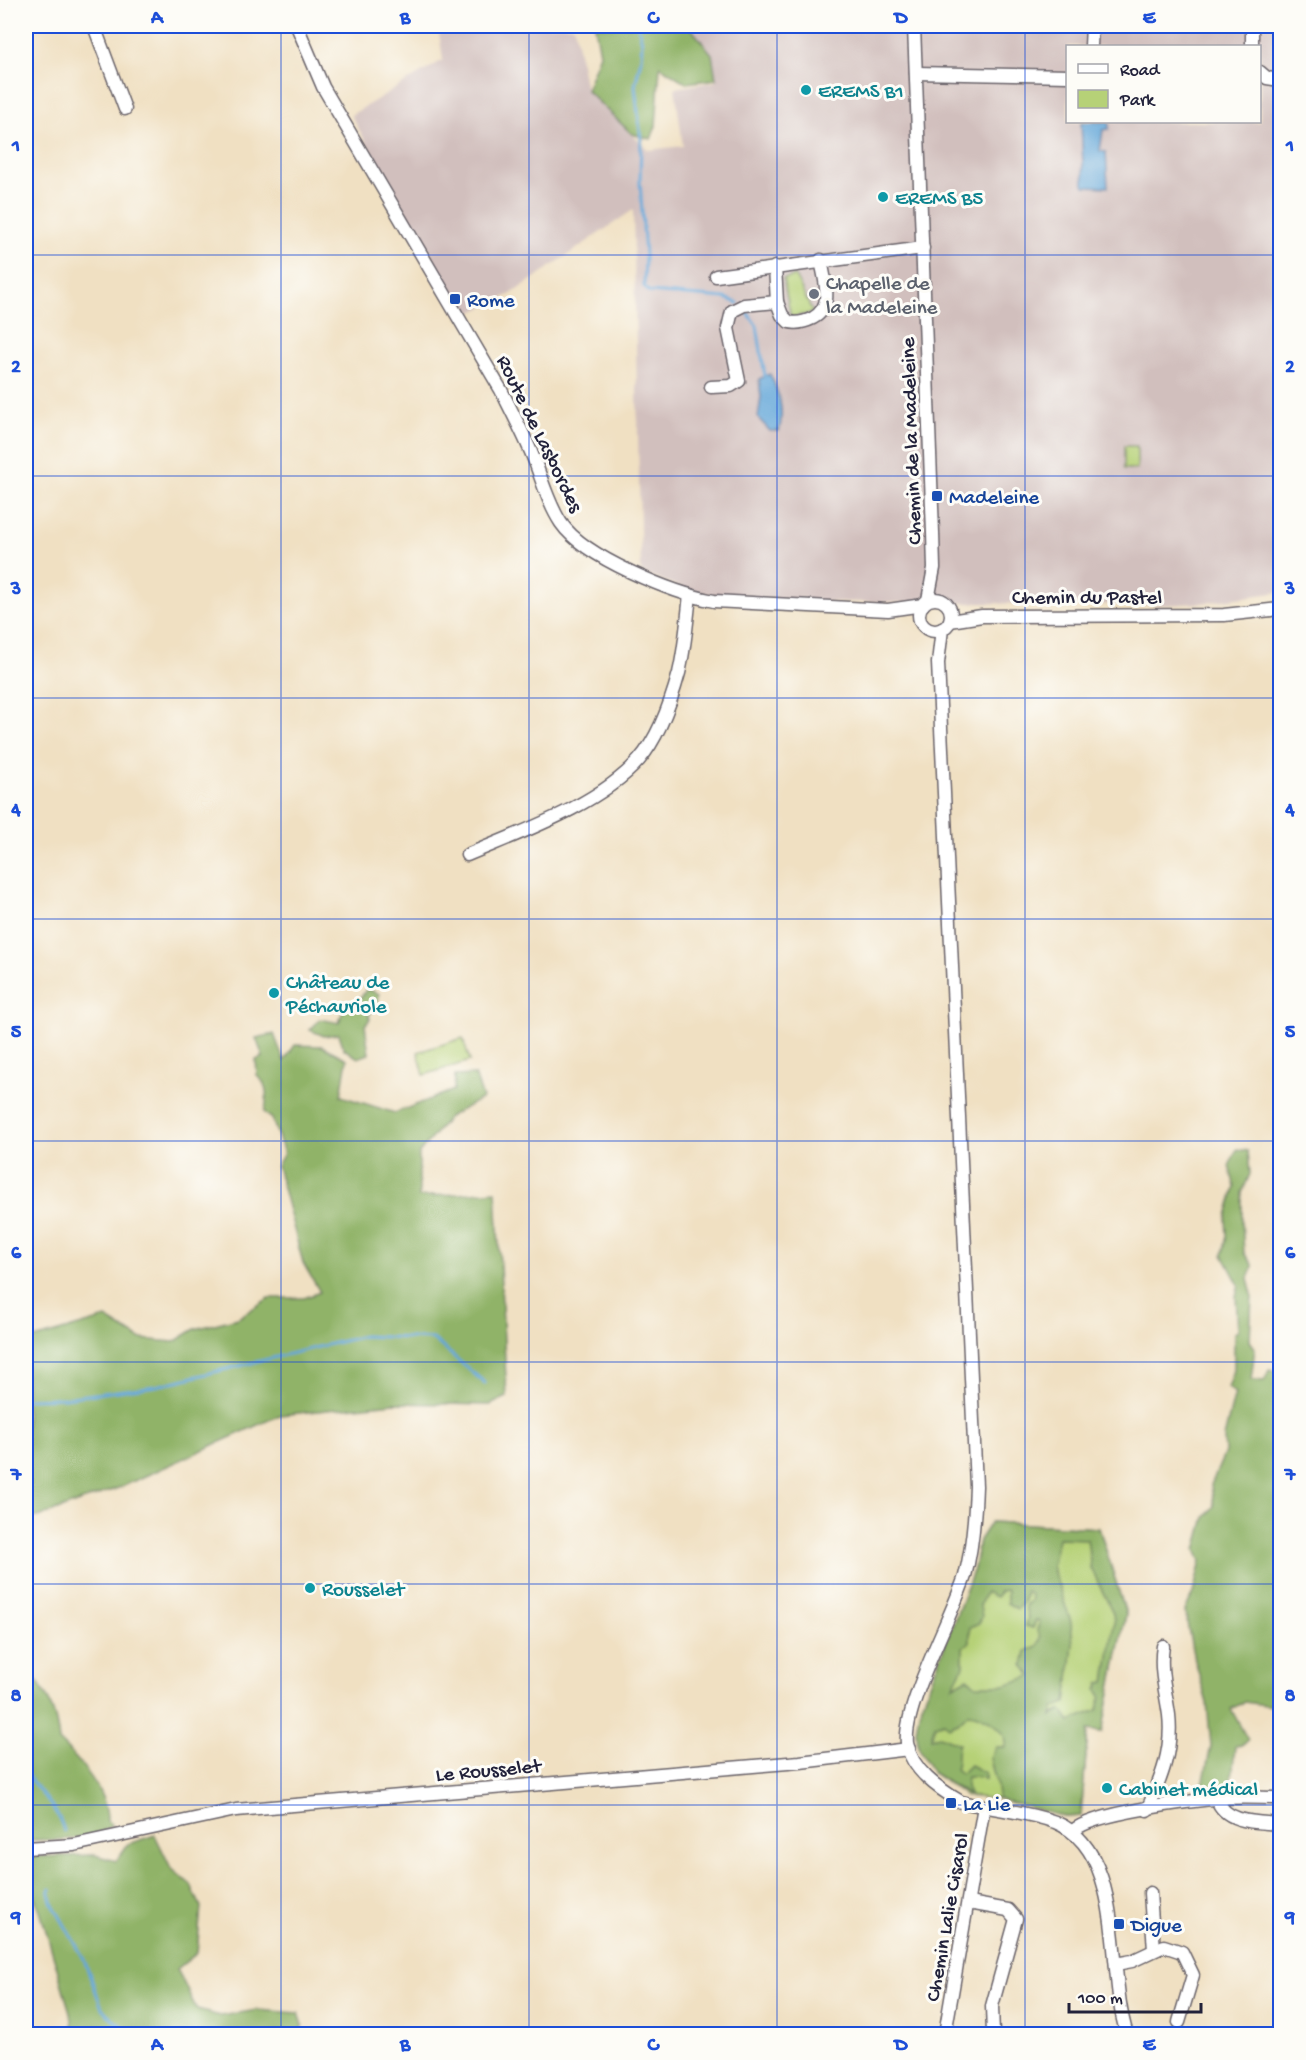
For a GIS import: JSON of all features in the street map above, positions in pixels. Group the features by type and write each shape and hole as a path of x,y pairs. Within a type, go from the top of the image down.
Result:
{"street":[{"path":"94,26 125,109"},
{"name":"Route de Lasbordes","path":"297,26 323,87 501,390 561,524 574,538 595,553 690,595 737,603 888,610 919,618"},
{"name":"Chemin de la Madeleine","path":"914,26 934,567 946,615"},
{"path":"1091,45 1092,26"},
{"path":"1252,26 1252,45"},
{"path":"916,73 1066,76"},
{"path":"1261,73 1267,78 1281,80"},
{"path":"716,276 922,248"},
{"path":"775,267 777,302 783,315 789,322 805,322 819,314 825,306 827,296 821,260"},
{"path":"711,387 731,386 739,381 728,328 732,311 744,304 777,302"},
{"name":"Chemin de la Madeleine","path":"925,602 934,567"},
{"path":"467,855 583,801 622,775 638,760 662,721 677,679 690,595"},
{"name":"Chemin du Pastel","path":"1191,614 1281,600"},
{"path":"925,602 919,618 928,629 938,663"},
{"name":"Route de Lasbordes","path":"888,610 925,602"},
{"name":"Chemin du Pastel","path":"925,602 946,615 982,616 1224,615 1281,609"},
{"path":"946,615 938,663 976,1486 974,1526 965,1576 912,1710 908,1728 909,1749 927,1778 961,1802 1054,1822 1072,1831 1091,1852 1102,1875 1127,2034"},
{"name":"Chemin du Pastel","path":"928,629 946,615"},
{"path":"1147,1810 1161,1779 1169,1747 1169,1716 1161,1670 1163,1646"},
{"name":"Le Rousselet","path":"26,1848 74,1845 236,1810 800,1762 909,1749"},
{"path":"1072,1831 1089,1821 1147,1810 1217,1799 1281,1798"},
{"path":"1217,1799 1223,1810 1237,1818 1281,1824"},
{"name":"Chemin Lalie Cisarol","path":"945,2034 984,1806"},
{"path":"1150,1893 1154,1950"},
{"path":"969,1903 1008,1910 1016,1919 992,2006 993,2034"},
{"path":"1116,1964 1132,1961 1164,1946 1177,1948 1187,1959 1193,1971 1179,2022"}],"shaded area":[{"path":"438,26 574,26 586,90 648,150 683,146 675,88 716,80 712,54 689,26 1280,26 1280,592 1202,603 1165,605 767,601 717,596 683,588 641,572 633,210 511,294 462,317 351,115 443,60"}],"green space":[{"path":"595,26 689,26 712,54 716,79 686,83 660,66 656,126 651,139 632,134 586,90 600,54"},
{"path":"795,276 813,313 791,317 783,279"},
{"path":"1124,446 1137,446 1137,469 1124,469"},
{"path":"367,989 379,994 378,1005 369,1015 370,1019 365,1025 369,1054 358,1058 344,1049 339,1034 324,1036 310,1030 320,1019 339,1023 344,1007 355,1004"},
{"path":"274,1034 284,1061 295,1045 322,1046 347,1059 341,1096 395,1113 454,1090 455,1076 475,1075 483,1098 450,1116 419,1153 419,1197 496,1191 507,1397 490,1405 394,1403 280,1415 121,1487 38,1517 26,1518 26,1339 31,1340 106,1318 140,1339 174,1342 195,1329 238,1318 269,1298 304,1298 320,1292 303,1263 277,1166 284,1153 272,1119 264,1112 266,1092 257,1075 256,1060 263,1057 256,1038"},
{"path":"463,1038 470,1061 424,1075 418,1052"},
{"path":"1237,1149 1248,1151 1250,1174 1242,1193 1242,1221 1244,1253 1253,1266 1248,1278 1252,1294 1250,1341 1255,1348 1251,1380 1264,1381 1269,1370 1280,1372 1280,1707 1244,1702 1231,1709 1248,1740 1243,1745 1235,1746 1231,1790 1186,1800 1204,1780 1211,1746 1207,1703 1192,1650 1185,1611 1193,1593 1201,1561 1196,1550 1205,1517 1214,1506 1211,1485 1225,1452 1224,1437 1235,1393 1228,1388 1234,1370 1234,1334 1238,1330 1236,1296 1239,1285 1223,1255 1227,1235 1226,1219 1235,1187 1229,1166"},
{"path":"991,1522 1099,1528 1126,1614 1102,1732 1088,1730 1081,1816 1065,1817 998,1799 966,1796 933,1773 918,1746 919,1713 974,1569 979,1540"},
{"path":"991,1522 1099,1528 1126,1614 1102,1732 1088,1730 1081,1816 1065,1817 998,1799 990,1758 996,1747 1006,1747 1006,1740 999,1728 981,1716 968,1713 958,1723 948,1727 944,1722 935,1725 931,1738 940,1736 959,1744 955,1769 961,1774 970,1765 985,1773 985,1780 980,1777 967,1777 966,1787 970,1796 933,1773 918,1746 916,1730 919,1713 974,1569 979,1540","holes":["1058,1538 1087,1539 1091,1568 1113,1613 1114,1623 1105,1682 1100,1683 1097,1690 1101,1696 1098,1710 1070,1721 1062,1710 1052,1716 1055,1707 1066,1703 1073,1645 1071,1622 1052,1567","1007,1590 1007,1603 1017,1609 1024,1601 1026,1591 1030,1593 1031,1600 1025,1606 1028,1617 1026,1626 1033,1628 1036,1620 1040,1621 1037,1630 1041,1638 1037,1646 1026,1651 1023,1665 1032,1676 1005,1685 976,1685 968,1678 953,1686 963,1666 963,1648 970,1642 970,1627 979,1623 982,1617 980,1605 986,1592 996,1597 1001,1591"]},
{"path":"26,1667 39,1683 49,1701 56,1721 59,1741 75,1757 98,1788 106,1810 107,1821 112,1825 103,1831 71,1839 26,1840"},
{"path":"155,1835 171,1868 191,1885 201,1907 197,1953 177,1969 197,2010 221,2016 257,2010 299,2013 303,2025 297,2034 72,2034 72,2019 40,1911 34,1897 26,1888 26,1857 95,1855 116,1861 128,1844"}],"water":[{"path":"1081,123 1109,123 1109,129 1103,130 1100,151 1106,152 1108,187 1084,186"},
{"path":"770,374 780,402 779,431 770,431 758,418 761,397 759,379"}],"waterway":[{"path":"638,26 642,42 635,86 641,140 640,182 645,255 644,286 649,292 725,298 738,303"},
{"path":"745,309 757,326 765,376"},
{"path":"26,1399 64,1398 156,1386 364,1336 433,1339 485,1383"},
{"path":"26,1773 53,1808 64,1831"},
{"path":"51,1889 49,1893 51,1901 83,1957 102,2008 112,2019 133,2034"}],"place":[{"name":"EREMS B1","path":"806,90"},
{"name":"EREMS B5","path":"883,197"},
{"name":"Chapelle de la Madeleine","path":"814,294"},
{"name":"Rome","path":"455,299"},
{"name":"Madeleine","path":"937,496"},
{"name":"Château de Péchauriole","path":"274,993"},
{"name":"Rousselet","path":"310,1588"},
{"name":"Cabinet médical","path":"1107,1788"},
{"name":"La Lie","path":"951,1803"},
{"name":"Digue","path":"1119,1924"}]}
